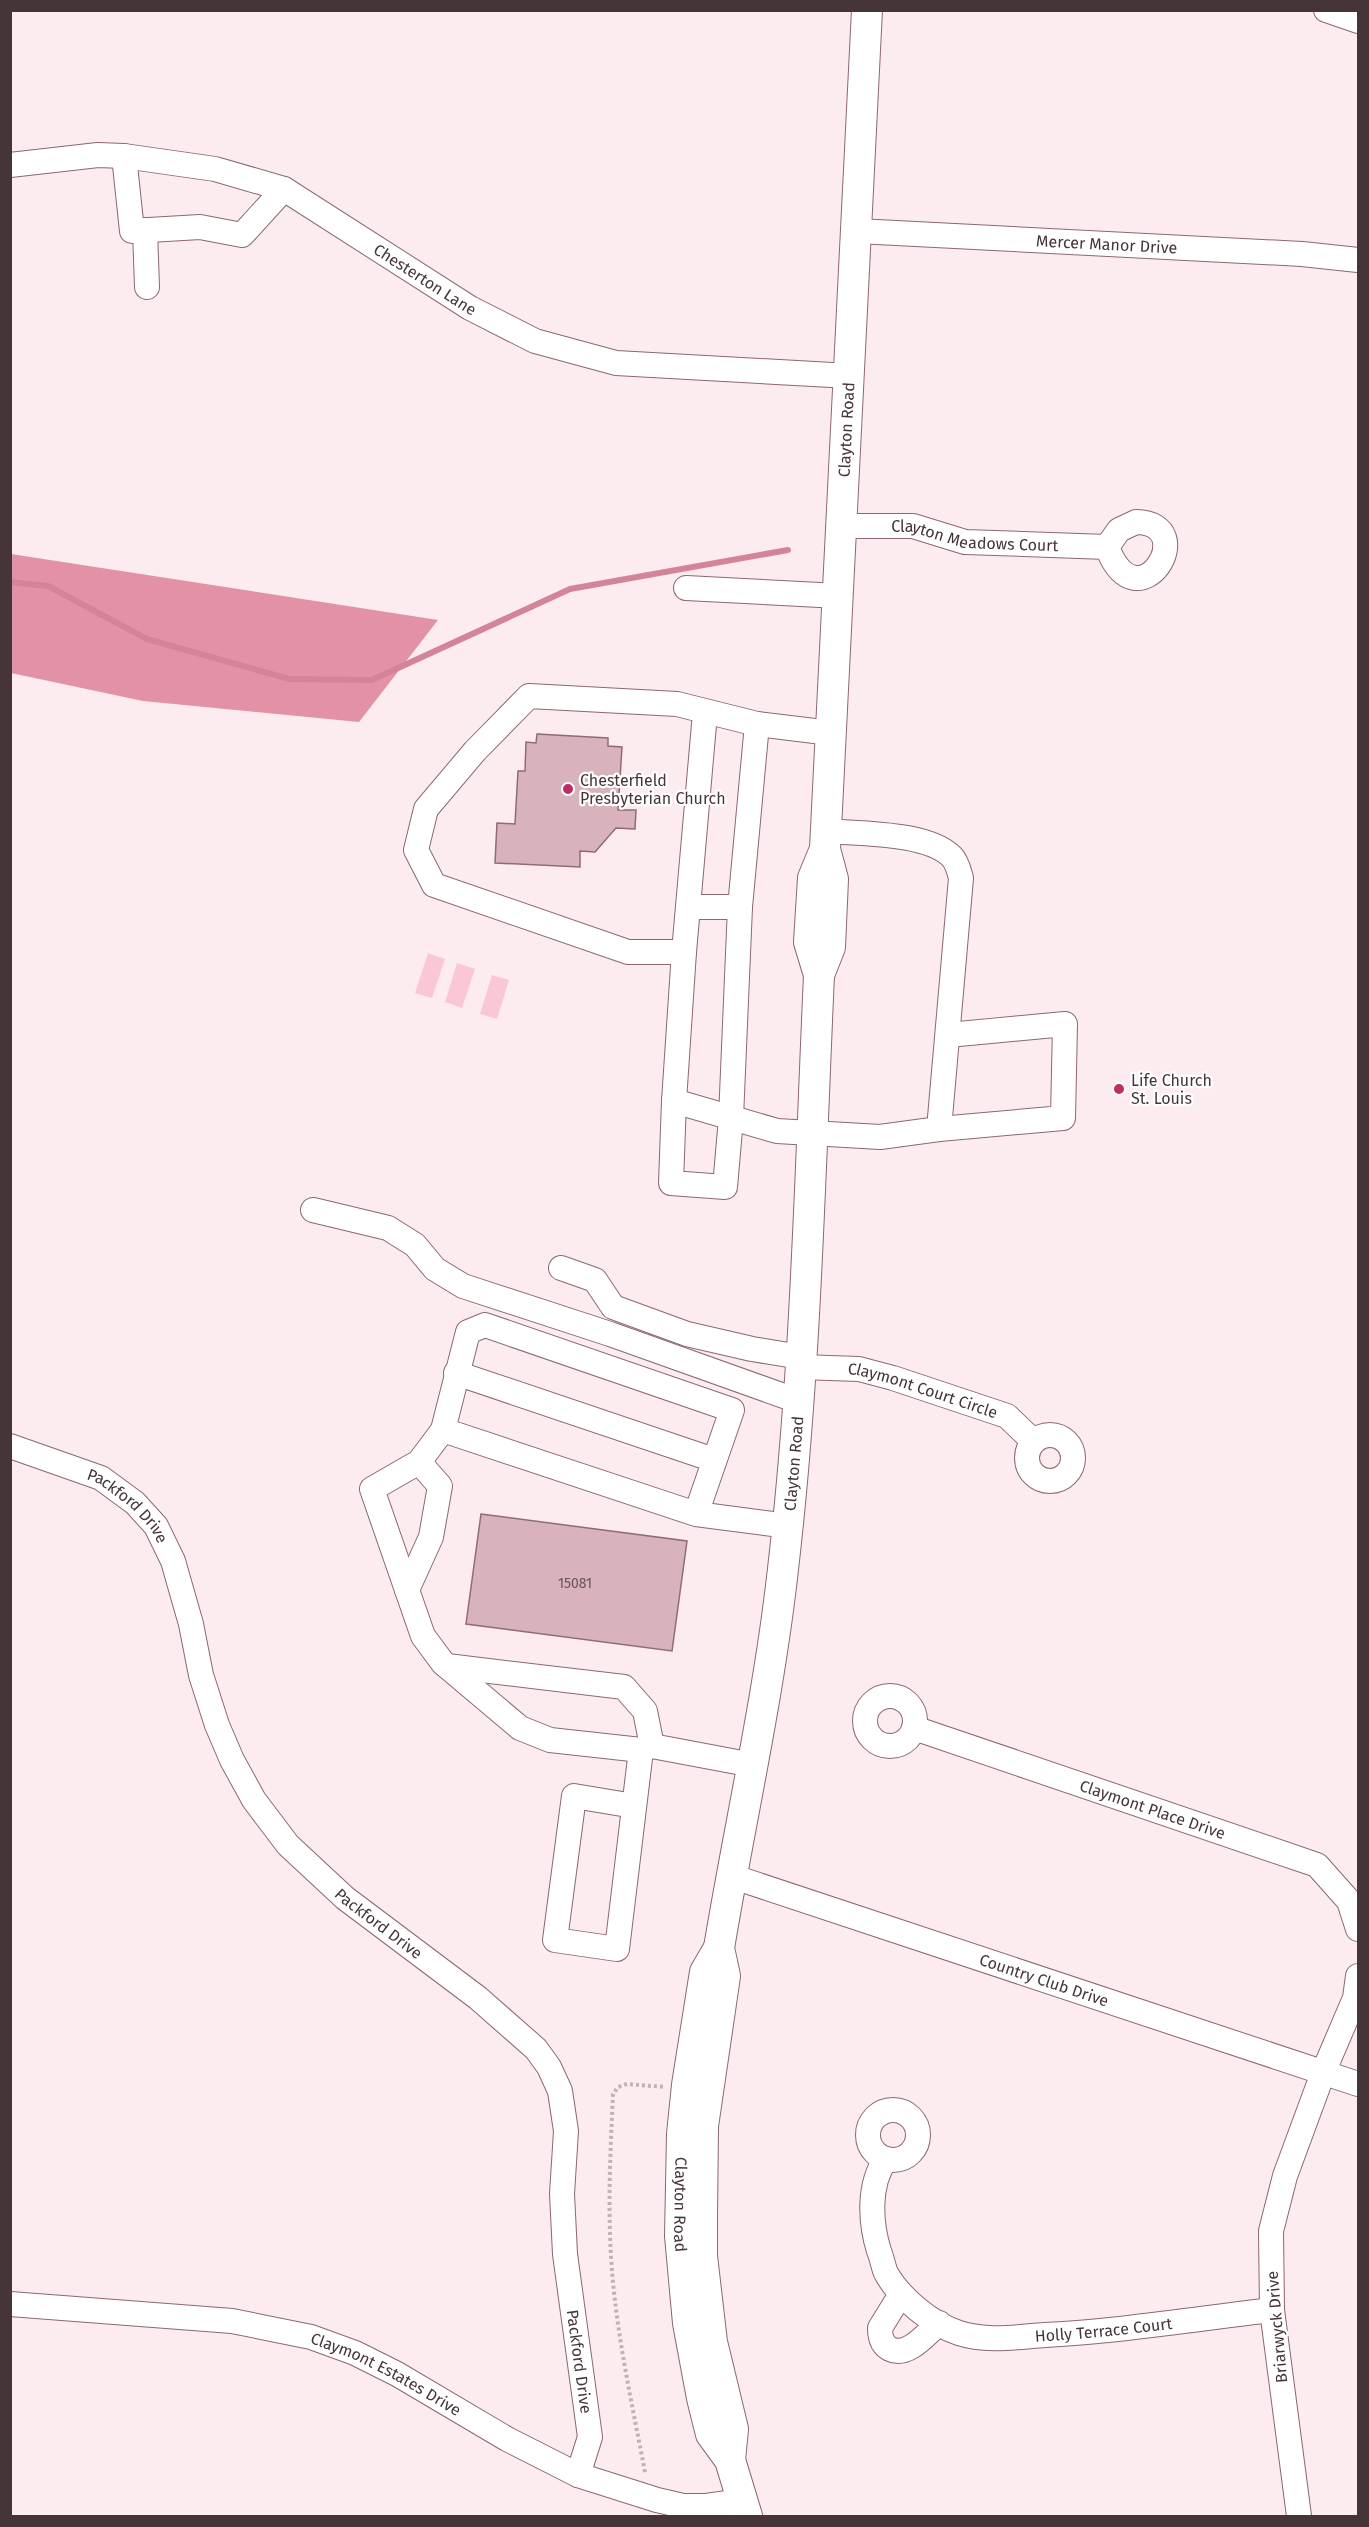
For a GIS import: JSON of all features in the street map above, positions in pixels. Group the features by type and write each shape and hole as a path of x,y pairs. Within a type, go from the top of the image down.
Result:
{"main road":[{"name":"Clayton Road","path":"745,2509 730,2460 733,2429 712,2342 706,2294 702,2228 703,2126 725,1976 719,1948 753,1765 781,1583 798,1401 819,975 830,947 833,879 826,840 867,10"}],"street":[{"path":"1326,10 1359,21"},
{"path":"124,156 132,231 200,226 242,234 284,189"},
{"name":"Chesterton Lane","path":"10,165 77,157 124,156 215,169 284,189 470,308 535,341 616,363 850,376"},
{"path":"145,230 147,287"},
{"name":"Mercer Manor Drive","path":"857,231 1302,254 1359,260"},
{"name":"Clayton Meadows Court","path":"842,526 913,526 965,542 1107,547"},
{"path":"686,588 839,596"},
{"path":"684,952 628,952 434,885 416,850 426,809 475,751 529,696 678,704 705,713 757,724 831,733"},
{"path":"705,713 684,952 671,1183 725,1187 731,1118 740,907 757,724"},
{"path":"826,840 897,837 938,846 954,858 961,878 939,1129"},
{"path":"689,907 740,907"},
{"path":"674,1101 777,1131 880,1137 939,1129 1063,1118 1065,1024 948,1035"},
{"path":"313,1210 388,1228 415,1245 435,1269 463,1286 610,1334 798,1401"},
{"name":"Claymont Court Circle","path":"561,1268 595,1280 613,1307 666,1327 800,1362 859,1369 893,1378 1007,1416 1033,1441"},
{"path":"696,1514 732,1410 485,1325 468,1332 443,1430 419,1462 372,1490 423,1636 447,1666 520,1728 550,1740 647,1748 753,1765"},
{"path":"456,1373 714,1460"},
{"path":"443,1430 696,1514 788,1526"},
{"name":"Packford Drive","path":"10,1446 101,1478 135,1503 156,1526 173,1561 201,1676 217,1725 232,1760 254,1800 288,1845 345,1898 478,1998 536,2049 549,2067 560,2091 566,2131 562,2193 565,2254 590,2437 578,2475"},
{"path":"407,1590 431,1537 440,1486 419,1462"},
{"path":"447,1666 624,1687 645,1711 647,1748 634,1806 617,1949 555,1940 574,1796 634,1806"},
{"name":"Claymont Place Drive","path":"914,1728 1317,1865 1348,1901 1359,1929"},
{"name":"Country Club Drive","path":"731,1876 1359,2084"},
{"path":"1323,2073 1355,1998 1359,1976"},
{"name":"Briarwyck Drive","path":"1299,2517 1272,2310 1271,2231 1285,2176 1323,2073"},
{"name":"Holly Terrace Court","path":"886,2159 877,2172 875,2182 874,2223 877,2245 886,2272 902,2294 939,2323 959,2333 987,2339 1080,2333 1272,2310"},
{"path":"902,2294 880,2328 882,2342 887,2347 893,2350 906,2350 939,2323"},
{"name":"Claymont Estates Drive","path":"10,2304 232,2321 311,2337 355,2353 397,2374 507,2439 578,2475 683,2506 745,2509"}],"path":[{"path":"645,2472 624,2363 613,2282 609,2205 613,2094 618,2086 627,2084 669,2087"}],"shaded area":[{"path":"11,554 438,620 359,722 143,701 11,673"},
{"path":"428,953 445,959 432,998 415,993"},
{"path":"457,963 475,969 462,1008 445,1002"},
{"path":"492,975 509,980 497,1019 480,1014"}],"building":[{"name":"Chesterfield Presbyterian Church","path":"537,734 608,738 608,746 622,747 618,810 636,810 635,829 616,828 595,852 580,851 580,867 495,863 497,823 515,824 518,771 525,771 526,742 536,743"},
{"path":"481,1514 687,1541 672,1651 466,1624"}],"waterway":[{"path":"10,582 48,586 147,639 289,679 372,680 570,589 788,550"}],"place":[{"name":"Chesterfield Presbyterian Church","path":"568,789"},
{"name":"Life Church St. Louis","path":"1119,1089"}]}
